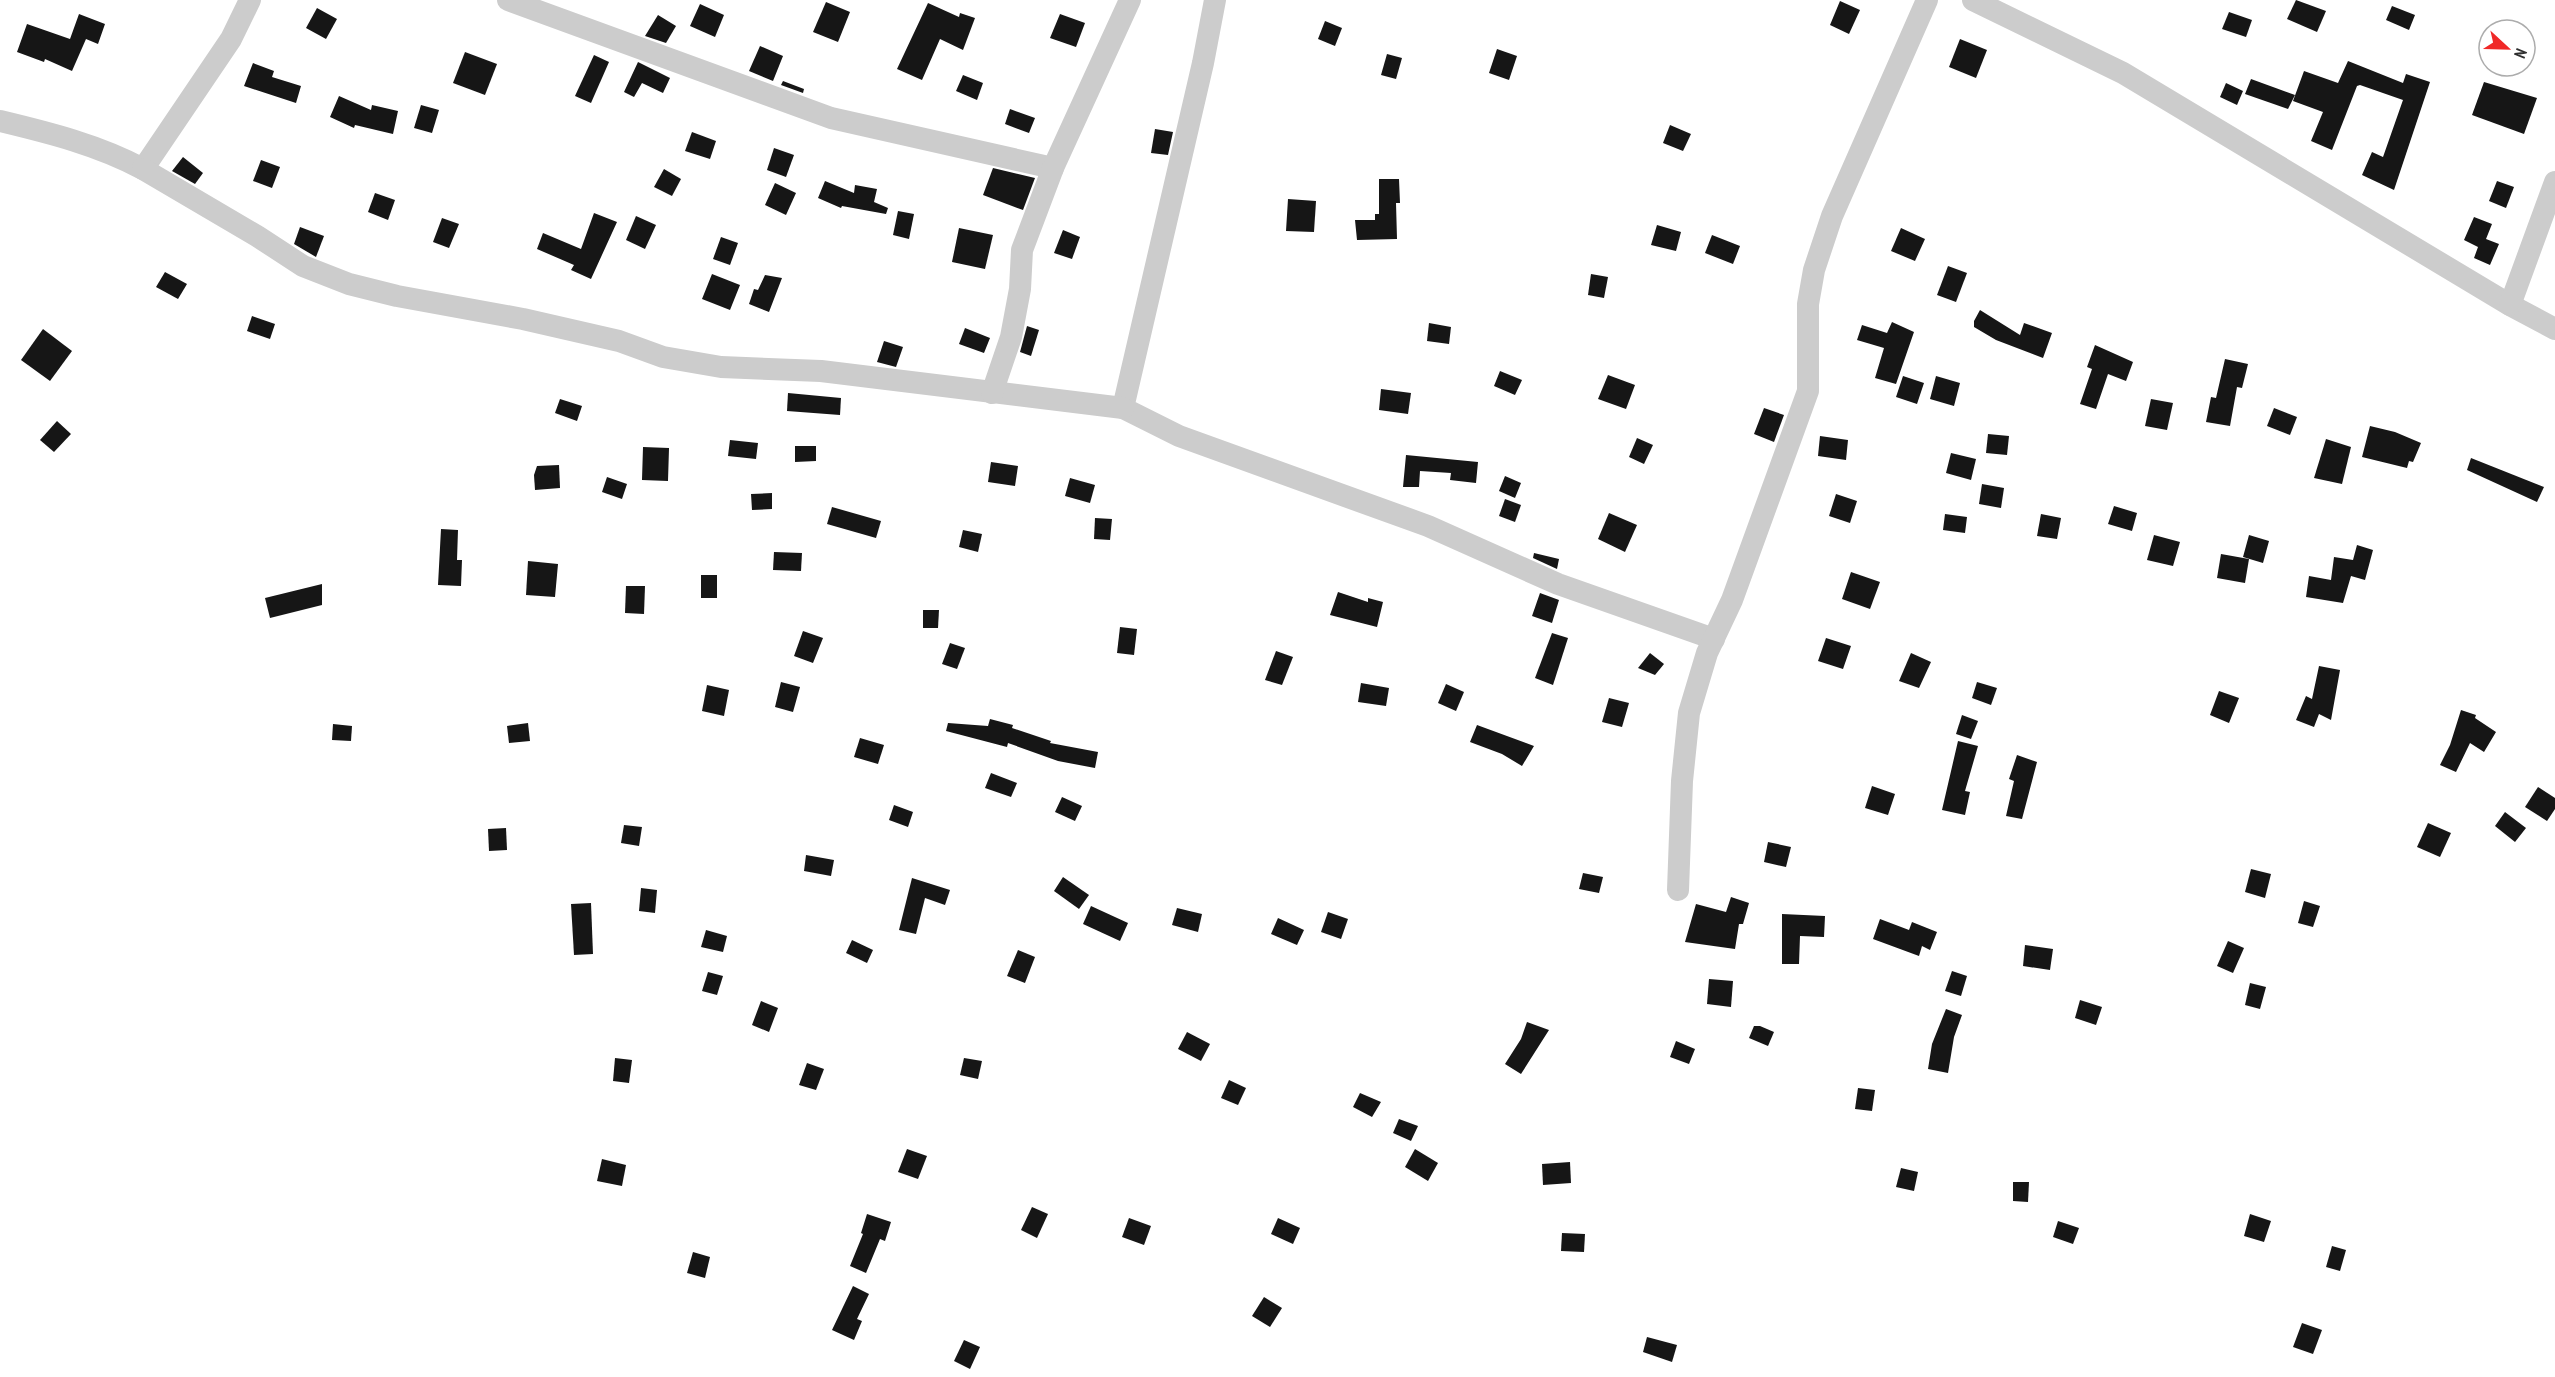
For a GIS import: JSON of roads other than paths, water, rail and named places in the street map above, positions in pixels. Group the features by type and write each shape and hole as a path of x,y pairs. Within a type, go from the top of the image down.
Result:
{"street":[{"path":"144,169 231,39 250,0"},
{"path":"508,0 831,118 1053,168"},
{"path":"992,393 1011,337 1020,289 1022,250 1053,168 1130,0"},
{"path":"1123,408 1203,63 1215,0"},
{"path":"1678,890 1682,781 1689,713 1714,639 1732,600 1808,391 1808,304 1817,259 1832,216 1927,0"},
{"path":"1973,0 2123,73 2510,305 2555,329"},
{"path":"0,122 56,135 114,153 258,236 303,266 349,284 397,296 523,319 620,341 675,359 721,367 821,371 1123,408 1179,436 1428,526 1558,584 1714,639"},
{"path":"2510,305 2555,183"}]}
